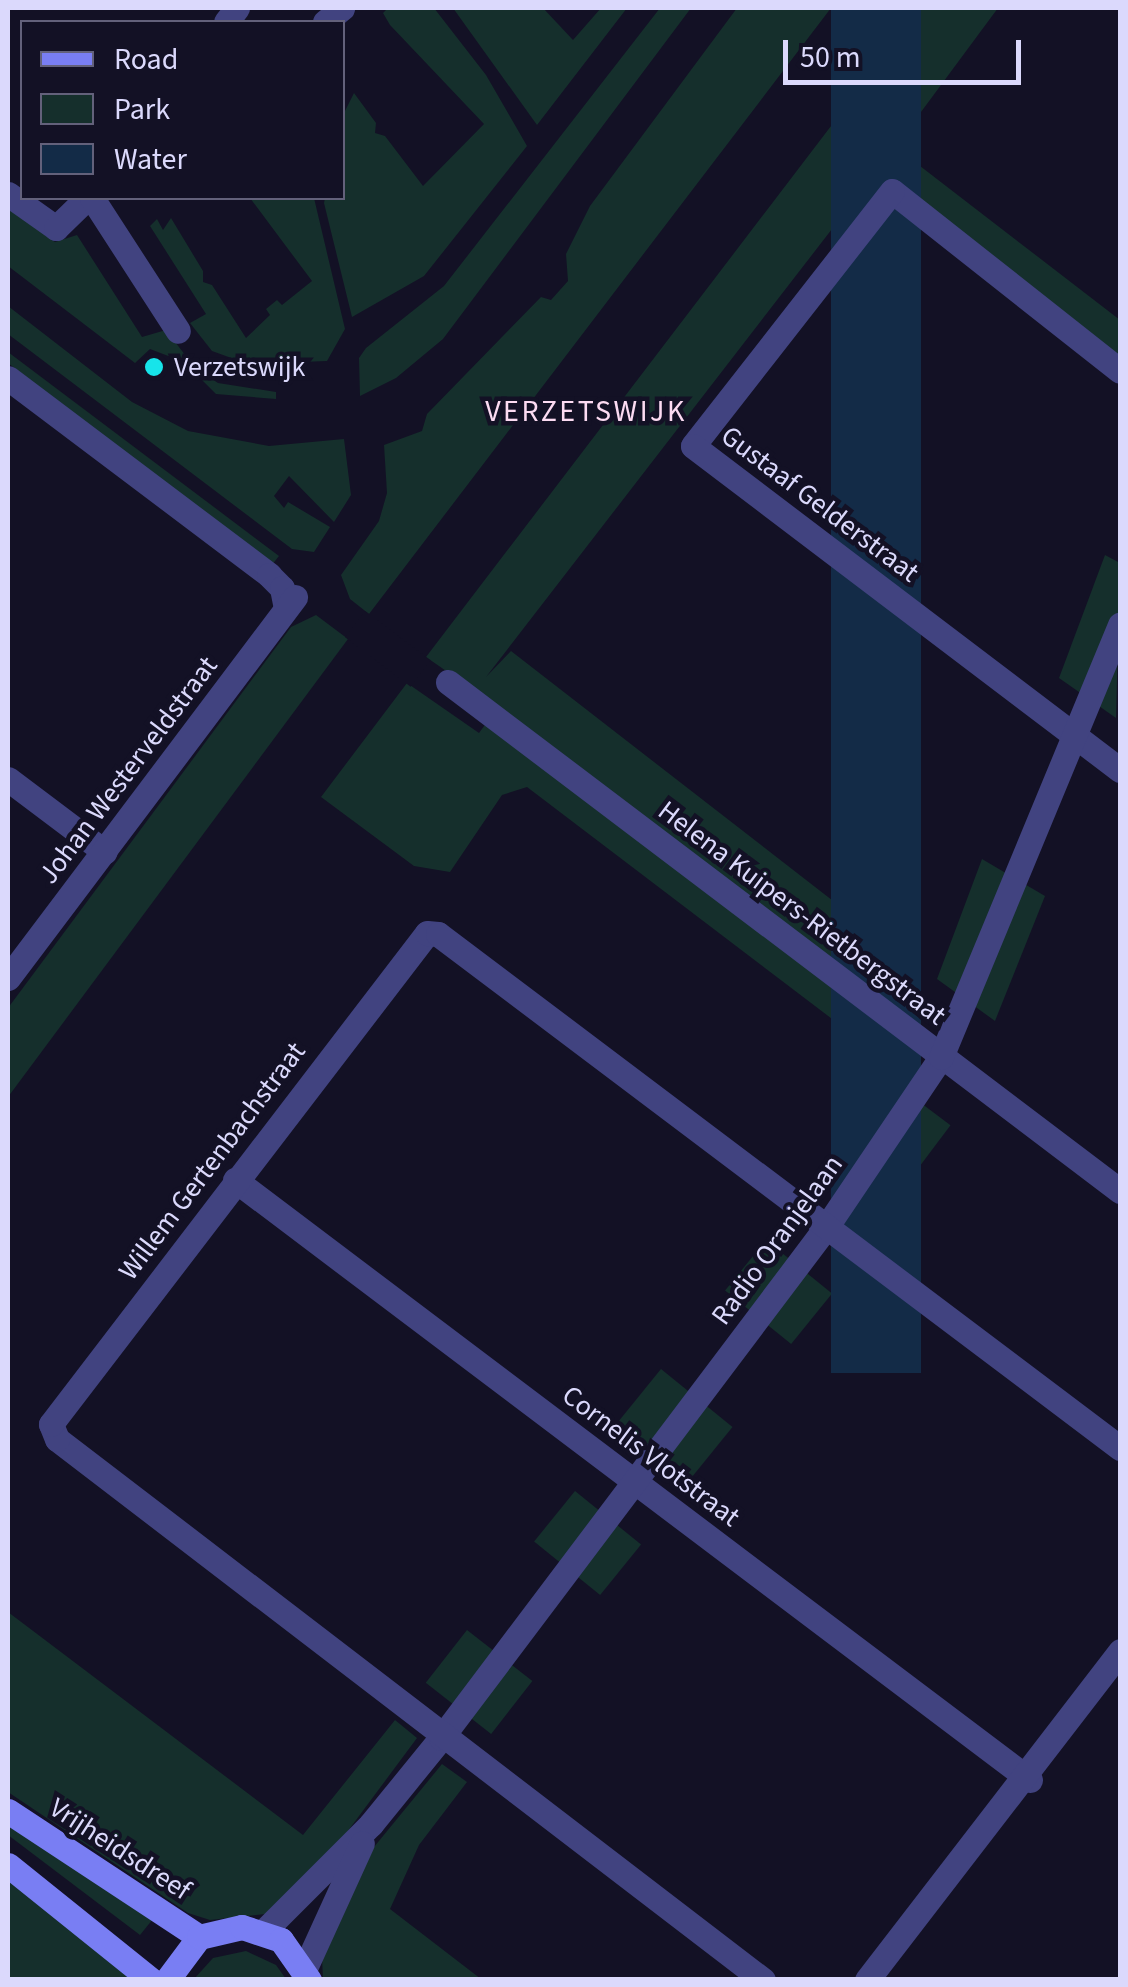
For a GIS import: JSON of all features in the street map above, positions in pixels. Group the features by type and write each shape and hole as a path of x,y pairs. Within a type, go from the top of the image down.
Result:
{"main road":[{"name":"Vrijheidsdreef","path":"8,1811 200,1938"},
{"path":"8,1864 151,1980"},
{"path":"167,1980 183,1951 200,1938 231,1928 264,1932 307,1974"}],"street":[{"name":"Gustaaf Gelderstraat","path":"1120,371 892,191 694,446 1120,770"},
{"path":"8,194 56,228 84,203 178,331"},
{"name":"Johan Westerveldstraat","path":"8,378 269,576 290,603 8,978"},
{"name":"Radio Oranjelaan","path":"264,1932 371,1824 441,1738 827,1226 942,1057 1120,624"},
{"name":"Helena Kuipers-Rietbergstraat","path":"448,682 1120,1191"},
{"path":"8,780 105,852"},
{"name":"Willem Gertenbachstraat","path":"441,1738 57,1439 51,1424 416,941 438,934 827,1226"},
{"name":"Cornelis Vlotstraat","path":"235,1180 1028,1778"},
{"path":"827,1226 1120,1448"},
{"path":"868,1980 1028,1778 1120,1651"},
{"path":"441,1738 488,1765 763,1980"},
{"name":"Radio Oranjelaan","path":"307,1974 371,1824"}],"green space":[{"path":"388,8 434,8 486,75 527,146 424,276 352,317 324,203 345,200 345,111 354,93 376,123 375,133 385,136 423,186 484,124 383,13"},
{"path":"453,8 543,8 573,40 601,8 627,8 537,125"},
{"path":"660,8 691,8 443,339 396,378 360,396 359,358 366,348 444,286"},
{"path":"737,8 831,8 369,614 350,599 341,575 379,521 387,493 384,445 422,431 427,414 541,297 551,300 568,281 566,254 590,206"},
{"path":"921,8 998,8 884,162 898,149 1120,320 1120,360 876,172 486,677 511,651 904,956 865,1044 527,787 502,795 450,872 414,866 321,797 407,683 479,733 498,707 426,657"},
{"path":"251,200 314,200 345,329 327,361 248,364 212,351 190,323 206,314 150,226 157,219 163,230 171,218 203,271 203,282 212,285 246,338 270,315 266,309 277,300 282,305 312,281"},
{"path":"8,208 55,242 77,235 142,337 166,330 195,368 218,383 276,392 276,399 216,394 184,362 150,349 135,363 8,266"},
{"path":"8,306 132,402 188,431 269,446 344,439 351,495 334,522 289,476 274,496 284,508 288,502 330,527 314,552 292,549 8,334"},
{"path":"8,352 279,556 271,566 8,363"},
{"path":"1105,555 1120,563 1116,718 1059,678"},
{"path":"316,615 348,639 8,1097 8,1008 291,627"},
{"path":"982,859 1045,896 995,1021 937,979"},
{"path":"889,1079 950,1125 903,1188 841,1142"},
{"path":"766,1240 832,1293 791,1344 725,1291"},
{"path":"661,1369 732,1427 690,1479 619,1421"},
{"path":"575,1491 641,1544 600,1595 534,1542"},
{"path":"8,1612 303,1835 395,1720 417,1738 333,1851 265,1914 210,1920 188,1913 8,1792"},
{"path":"467,1630 532,1681 491,1734 426,1683"},
{"path":"442,1764 467,1782 419,1845 390,1909 481,1979 323,1979 322,1958 374,1847"},
{"path":"8,1821 153,1919 140,1935 8,1835"},
{"path":"8,1879 138,1979 8,1979"},
{"path":"246,1951 276,1965 286,1979 194,1979 213,1958"}],"water":[{"path":"831,8 921,8 921,1373 831,1373"}],"pier":[{"path":"365,611 430,660 411,687 345,637"}],"place":[{"name":"Verzetswijk","path":"154,367"}],"district":[{"name":"VERZETSWIJK","path":"586,412"}]}
